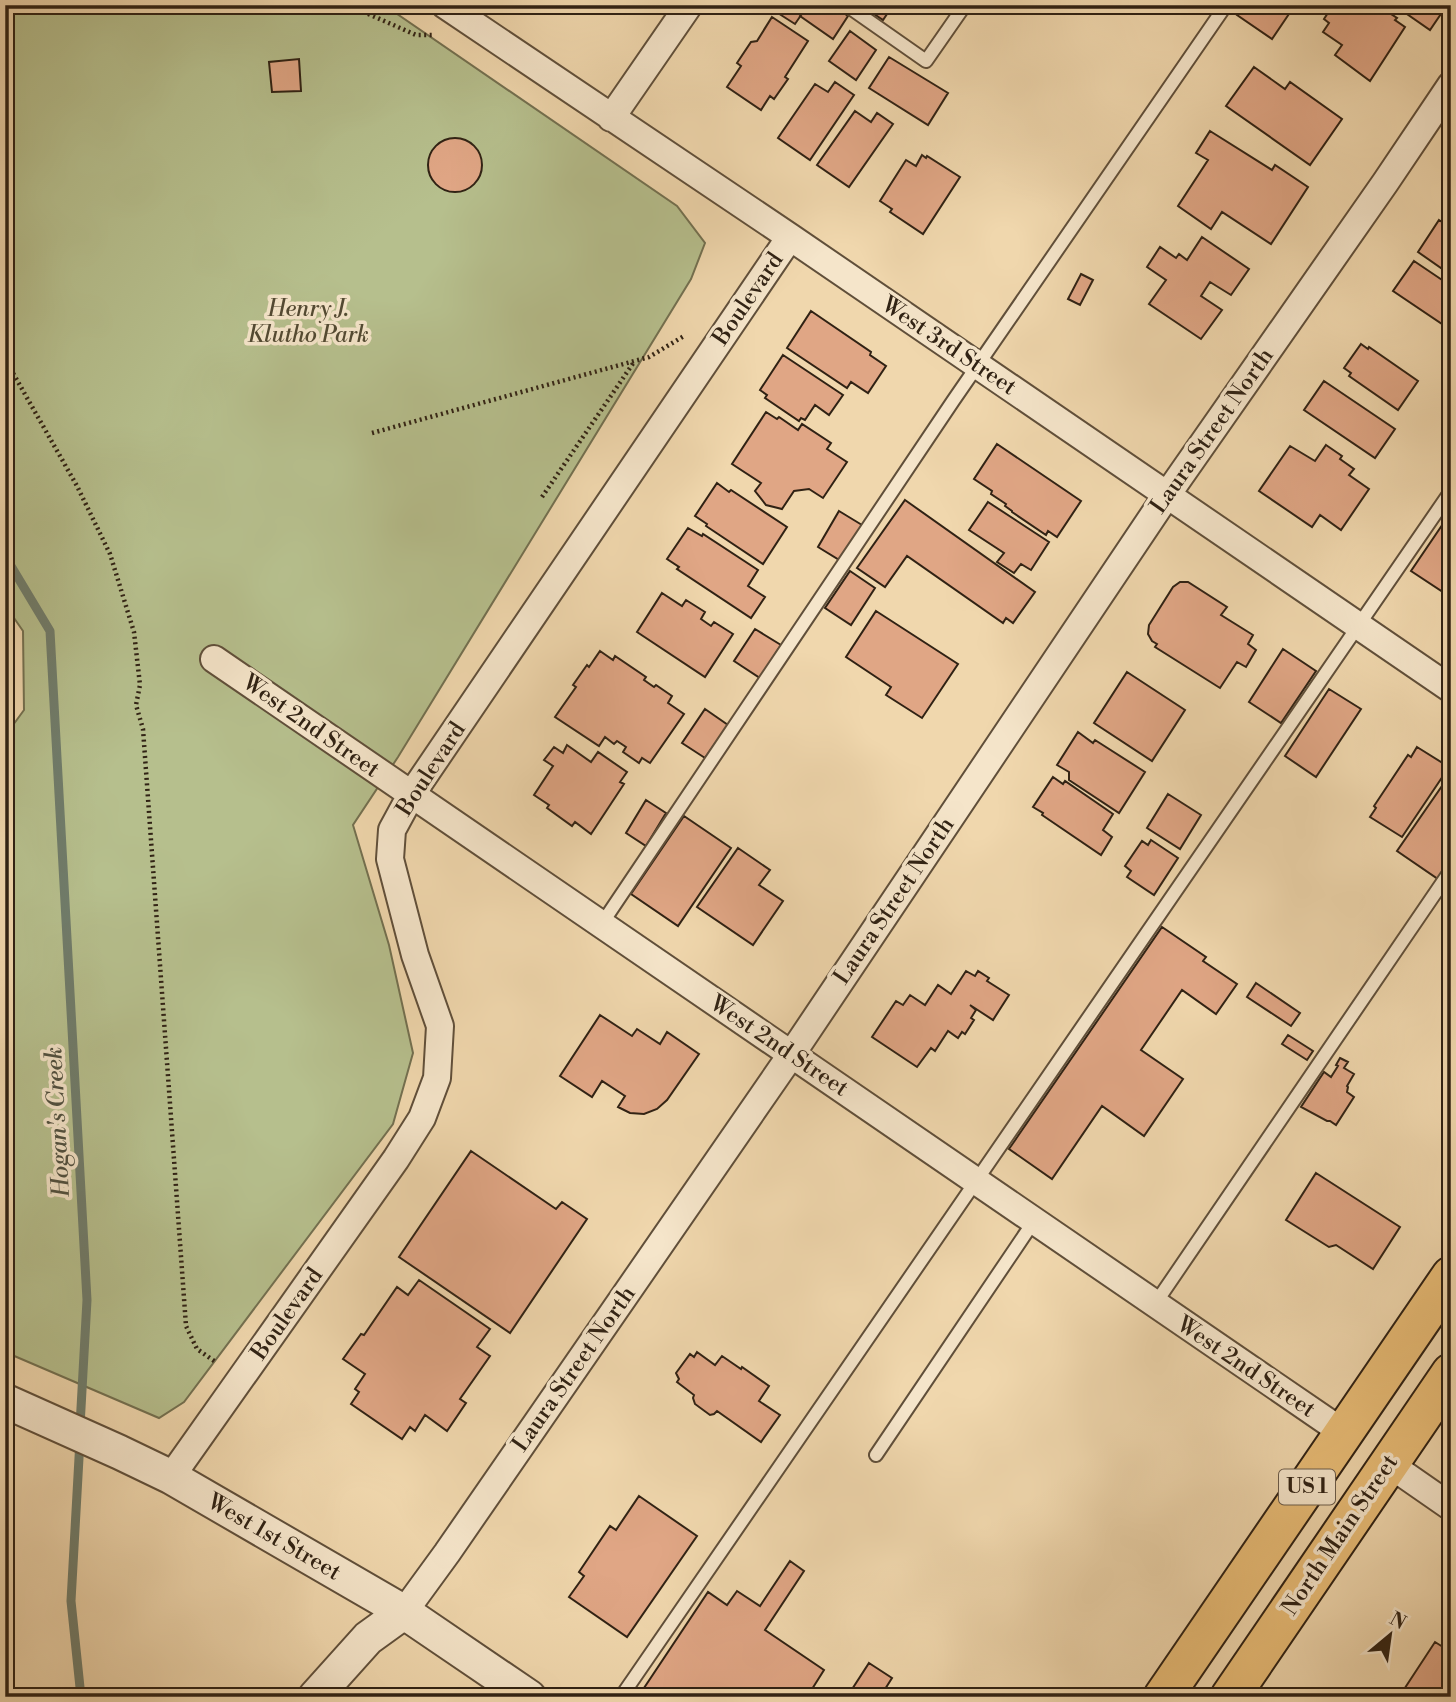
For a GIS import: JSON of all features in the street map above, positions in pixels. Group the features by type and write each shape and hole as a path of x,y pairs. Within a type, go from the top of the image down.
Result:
{"main road":[{"name":"US 1","path":"1163,1697 1451,1276"},
{"name":"North Main Street","path":"1230,1697 1451,1373"}],"street":[{"name":"West 3rd Street","path":"445,5 790,237 1451,689"},
{"path":"611,118 688,5"},
{"name":"Laura Street North","path":"315,1697 368,1638 404,1612 447,1553 791,1055 1167,495 1451,85"},
{"name":"Boulevard","path":"171,1477 396,1159 422,1118 437,1079 440,1026 415,955 390,859 392,830 411,795 790,237"},
{"name":"West 2nd Street","path":"214,659 1344,1433"},
{"name":"West 1st Street","path":"5,1401 171,1477 404,1612 529,1697"},
{"path":"1389,1464 1451,1507"}],"lane":[{"path":"846,5 926,61 965,5"},
{"path":"601,925 978,366 1226,5"},
{"path":"621,1697 1451,491"},
{"path":"1155,1304 1451,870"},
{"path":"876,1455 1034,1221"}],"path":[{"path":"348,5 416,35 435,35"},
{"path":"372,433 649,357 684,337"},
{"path":"5,359 77,486 110,554 134,632 141,685 136,705 143,729 186,1326 197,1349 217,1363"},
{"path":"542,497 634,361"}],"green space":[{"name":"Henry J. Klutho Park","path":"5,5 384,5 677,206 705,243 691,279 398,757 353,825 389,945 413,1053 393,1124 184,1402 159,1418 5,1352 5,736 24,710 23,631 5,605"}],"building":[{"path":"772,5 808,5 795,24 770,8"},
{"path":"808,5 832,5 848,16 833,39 800,16"},
{"path":"861,5 893,5 883,20"},
{"path":"1244,5 1289,5 1293,8 1272,39 1237,15"},
{"path":"1333,5 1377,5 1397,18 1395,20 1405,27 1370,81 1335,55 1342,45 1323,32 1329,23 1324,19"},
{"path":"1394,5 1447,5 1430,30"},
{"path":"772,17 808,41 785,77 788,79 774,99 770,96 761,110 727,87 741,66 737,63 751,42 757,41"},
{"path":"850,31 876,50 856,80 829,61"},
{"path":"889,57 948,93 928,125 869,88"},
{"path":"299,59 301,91 272,92 269,62"},
{"path":"1254,67 1285,89 1290,82 1342,119 1310,165 1226,106"},
{"path":"835,82 854,95 810,160 778,138 815,84 828,92"},
{"path":"855,111 871,122 877,113 893,124 849,187 817,165"},
{"path":"1210,131 1272,170 1275,165 1308,187 1271,244 1222,212 1211,229 1178,206 1208,160 1196,153"},
{"path":"460,138 470,142 478,150 482,165 478,180 470,188 450,192 440,188 432,180 428,160 432,150 440,142"},
{"path":"922,155 960,177 923,234 890,212 892,209 880,201 906,160 916,166"},
{"path":"1439,220 1451,228 1451,275 1418,252"},
{"path":"1202,237 1249,269 1231,295 1210,282 1201,296 1222,310 1201,339 1149,304 1166,280 1147,267 1160,247 1176,258 1179,254 1187,260"},
{"path":"1414,261 1451,286 1451,330 1393,291"},
{"path":"1081,274 1093,280 1080,305 1068,299"},
{"path":"811,311 871,352 870,355 886,366 868,393 851,382 847,388 787,348"},
{"path":"1361,344 1418,381 1398,410 1349,376 1351,373 1344,368"},
{"path":"783,355 843,395 829,415 815,405 805,420 801,418 799,421 765,398 767,395 760,390"},
{"path":"1324,381 1395,429 1375,458 1304,410"},
{"path":"766,412 798,430 802,424 831,443 827,449 847,462 823,498 809,489 794,491 782,509 766,505 755,491 761,483 732,464"},
{"path":"997,444 1081,501 1057,537 1048,531 1046,535 1012,512 1006,504 991,494 992,491 974,479"},
{"path":"1326,445 1354,469 1349,475 1369,489 1341,530 1320,515 1312,527 1259,491 1290,446 1315,461"},
{"path":"717,483 787,527 763,564 695,516"},
{"path":"905,500 1035,592 1013,623 1006,618 1003,623 907,556 885,587 857,568"},
{"path":"988,502 1049,542 1031,570 1021,564 1014,573 997,562 1004,553 969,530"},
{"path":"839,511 862,525 841,561 818,547"},
{"path":"1451,512 1451,586 1446,594 1411,571"},
{"path":"688,528 702,536 703,534 758,570 748,586 765,597 751,618 677,569 679,567 667,559"},
{"path":"850,571 875,588 851,625 825,608"},
{"path":"1180,582 1188,582 1227,607 1221,615 1253,635 1248,644 1256,650 1246,667 1237,662 1220,688 1155,647 1157,644 1148,634 1149,625 1173,587"},
{"path":"662,593 682,606 686,600 705,612 701,619 711,626 714,622 733,634 705,677 637,632"},
{"path":"876,611 958,664 922,718 886,695 891,687 846,657"},
{"path":"755,629 781,645 760,678 734,661"},
{"path":"1283,649 1316,671 1281,723 1249,702"},
{"path":"600,651 613,660 615,656 646,677 644,680 672,696 668,703 684,714 650,763 642,758 639,763 623,752 626,747 617,741 614,744 605,737 599,746 555,717 576,687 573,685"},
{"path":"1127,672 1185,710 1152,761 1094,723"},
{"path":"1329,689 1361,709 1316,777 1285,756"},
{"path":"705,709 728,725 705,758 682,743"},
{"path":"1078,732 1145,772 1119,813 1069,780 1069,772 1057,765"},
{"path":"567,745 591,762 598,752 627,772 620,782 624,784 591,834 575,822 572,826 534,795 553,766 544,760 554,747 563,753"},
{"path":"1417,747 1449,767 1402,837 1370,817 1376,808 1374,806 1408,755 1411,757"},
{"path":"1451,773 1451,861 1438,879 1397,851"},
{"path":"1053,777 1063,784 1065,781 1113,814 1103,830 1112,837 1101,855 1033,807"},
{"path":"1168,794 1201,815 1180,849 1147,828"},
{"path":"646,800 666,813 646,846 626,833"},
{"path":"684,816 731,848 678,926 631,894"},
{"path":"1151,840 1178,858 1154,895 1127,877 1131,871 1125,866 1142,841 1148,845"},
{"path":"738,848 770,870 759,885 783,901 753,945 697,907"},
{"path":"1162,927 1206,957 1203,961 1237,984 1216,1014 1182,990 1141,1050 1183,1079 1144,1136 1102,1106 1052,1179 1009,1149"},
{"path":"966,971 975,976 978,971 989,978 987,981 1009,995 993,1020 970,1005 976,1010 971,1018 974,1020 965,1034 962,1032 958,1038 948,1031 935,1051 931,1048 917,1067 872,1037 896,1001 903,1005 910,995 925,1005 938,985 951,994"},
{"path":"1256,983 1300,1013 1291,1026 1247,997"},
{"path":"600,1015 632,1036 637,1029 660,1044 667,1032 699,1054 667,1100 657,1109 644,1114 630,1113 618,1107 625,1096 602,1081 592,1097 560,1076"},
{"path":"1288,1035 1313,1051 1307,1060 1282,1044"},
{"path":"1340,1058 1348,1062 1344,1068 1354,1074 1347,1086 1347,1092 1354,1097 1336,1125 1301,1107 1324,1072 1331,1077"},
{"path":"471,1151 556,1209 562,1202 587,1219 510,1333 399,1257"},
{"path":"1316,1173 1400,1227 1373,1269 1336,1245 1329,1247 1286,1220"},
{"path":"419,1280 490,1329 477,1347 490,1356 460,1399 466,1403 447,1431 425,1415 415,1431 410,1427 402,1439 351,1404 359,1392 355,1389 365,1374 343,1359 361,1334 364,1335 397,1287 408,1295"},
{"path":"697,1352 715,1365 722,1356 769,1386 759,1401 780,1415 761,1442 717,1411 710,1415 695,1404 694,1395 677,1382 679,1379 676,1373 690,1354 694,1357"},
{"path":"639,1496 697,1536 627,1637 569,1597 584,1576 579,1572 610,1526 616,1530"},
{"path":"790,1561 804,1571 765,1630 824,1670 807,1697 638,1697 708,1592 727,1605 737,1591 760,1606"},
{"path":"1435,1642 1451,1652 1451,1695 1448,1693 1445,1697 1399,1697"},
{"path":"869,1663 892,1678 880,1697 847,1697"}],"waterway":[{"name":"Hogan's Creek","path":"5,556 50,631 87,1300 80,1426"},
{"name":"Hogan's Creek","path":"80,1440 71,1601 81,1697"}]}
